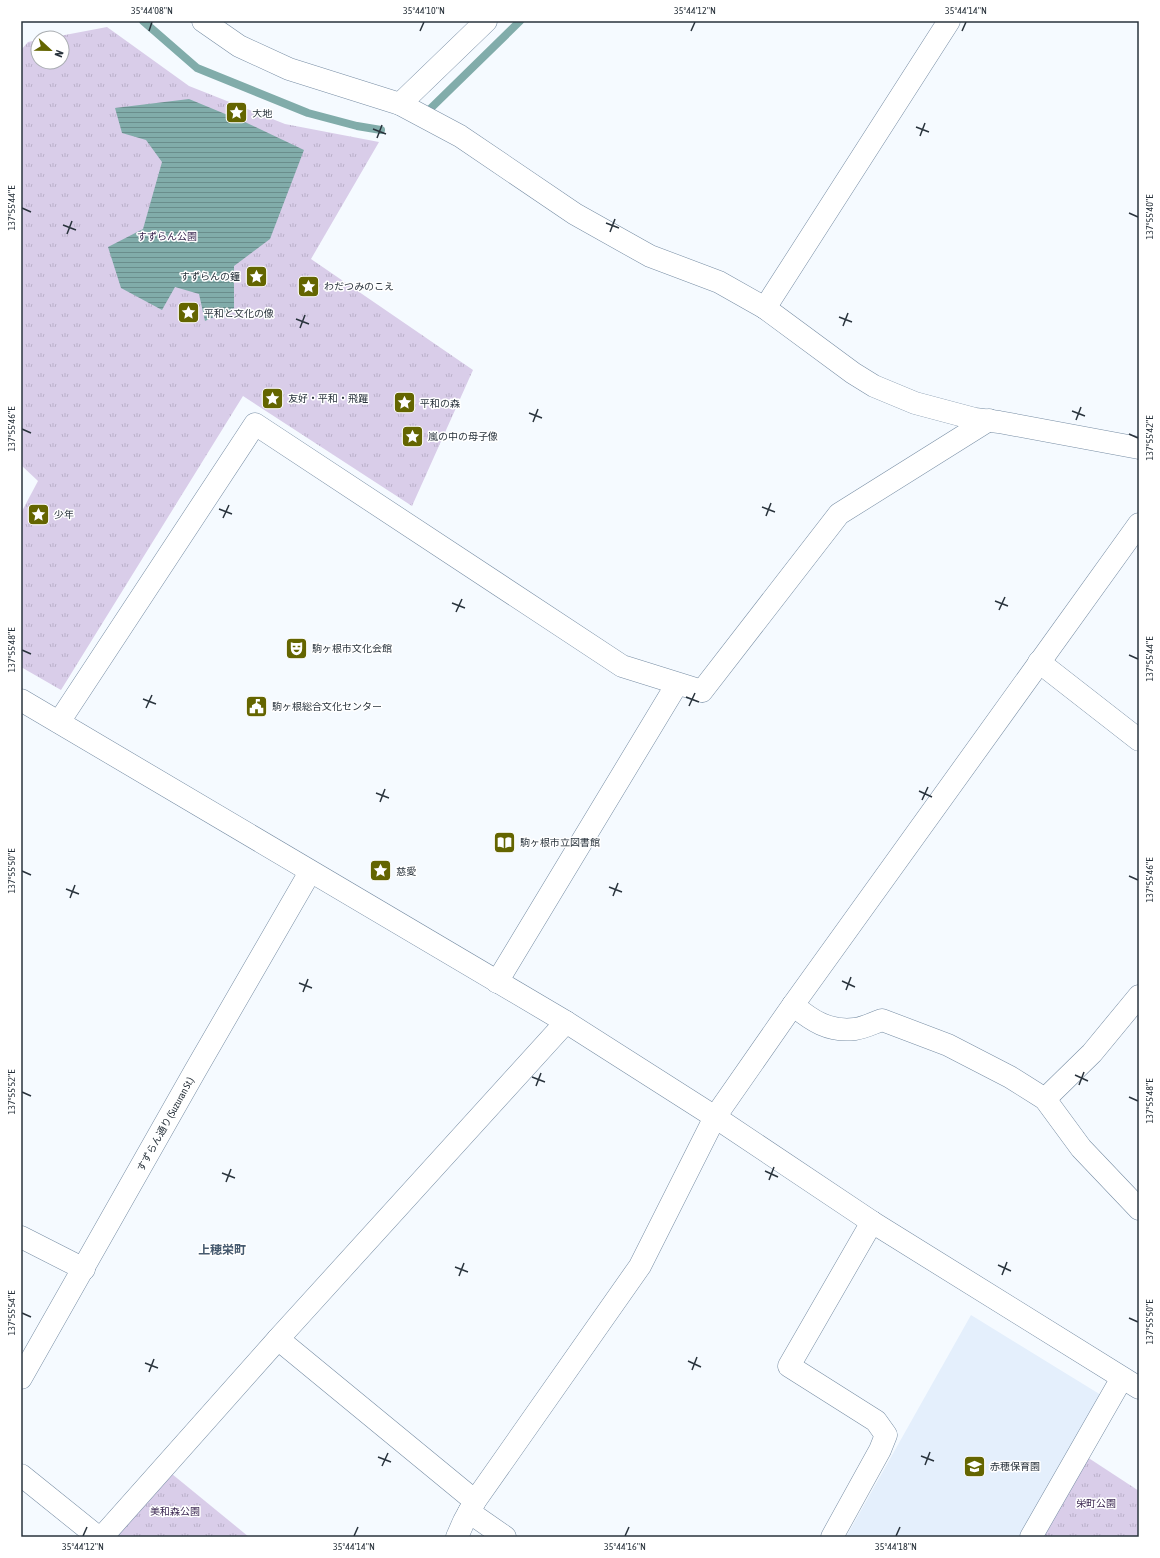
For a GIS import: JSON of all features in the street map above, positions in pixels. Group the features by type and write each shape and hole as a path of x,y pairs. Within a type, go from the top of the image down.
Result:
{"street":[{"path":"203,21 239,46 289,70 400,104 460,136 575,214 650,256 719,282 765,308 853,373 874,386 915,403 975,419 989,420 1139,448"},
{"path":"400,104 486,21"},
{"path":"765,308 949,21"},
{"path":"59,722 255,424 622,666 702,692 839,514 989,420"},
{"path":"457,1537 472,1506 640,1266 715,1117 793,1005 1139,524"},
{"path":"1039,662 1139,740"},
{"path":"497,982 677,684"},
{"path":"21,700 566,1022 715,1117 872,1222 1134,1384 1031,1537"},
{"name":"すずらん通り (Suzuran St.)","path":"21,1378 310,872"},
{"path":"1045,1099 1092,1053 1139,996"},
{"path":"793,1005 809,1019 831,1028 856,1029 882,1020 948,1045 1010,1077 1045,1099 1081,1148 1139,1209"},
{"path":"102,1537 278,1339 566,1022"},
{"path":"832,1537 880,1450 886,1436 876,1421 789,1366 872,1222"},
{"path":"21,1237 84,1269"},
{"path":"278,1339 472,1506 504,1537"},
{"path":"21,1475 98,1537"}],"shaded area":[{"path":"189,99 247,123 304,150 270,239 234,266 234,308 205,321 199,294 175,287 162,310 121,288 108,247 143,229 162,162 146,140 122,133 115,108"},
{"name":"赤穂保育園","path":"971,1315 1101,1395 1020,1537 846,1537"}],"green space":[{"name":"すずらん公園","path":"107,27 189,86 285,124 379,142 311,259 473,370 412,506 243,396 61,690 21,667 21,513 38,481 21,465 21,50 30,42 30,70 70,70 70,34"},
{"name":"栄町公園","path":"1084,1455 1139,1491 1139,1537 1040,1537"},
{"name":"美和森公園","path":"172,1474 249,1537 115,1537"}],"waterway":[{"path":"143,21 197,68 308,113 357,126 381,130"},
{"path":"429,110 520,21"}],"place":[{"name":"大地","path":"237,113"},
{"name":"すずらんの鐘","path":"256,276"},
{"name":"わだつみのこえ","path":"308,286"},
{"name":"平和と文化の像","path":"188,313"},
{"name":"友好・平和・飛躍","path":"273,398"},
{"name":"平和の森","path":"405,403"},
{"name":"嵐の中の母子像","path":"413,436"},
{"name":"少年","path":"38,514"},
{"name":"駒ヶ根市文化会館","path":"296,648"},
{"name":"駒ヶ根総合文化センター","path":"257,706"},
{"name":"駒ヶ根市立図書館","path":"504,842"},
{"name":"慈愛","path":"380,871"},
{"name":"赤穂保育園","path":"974,1466"}],"district":[{"name":"上穂栄町","path":"222,1250"}]}
